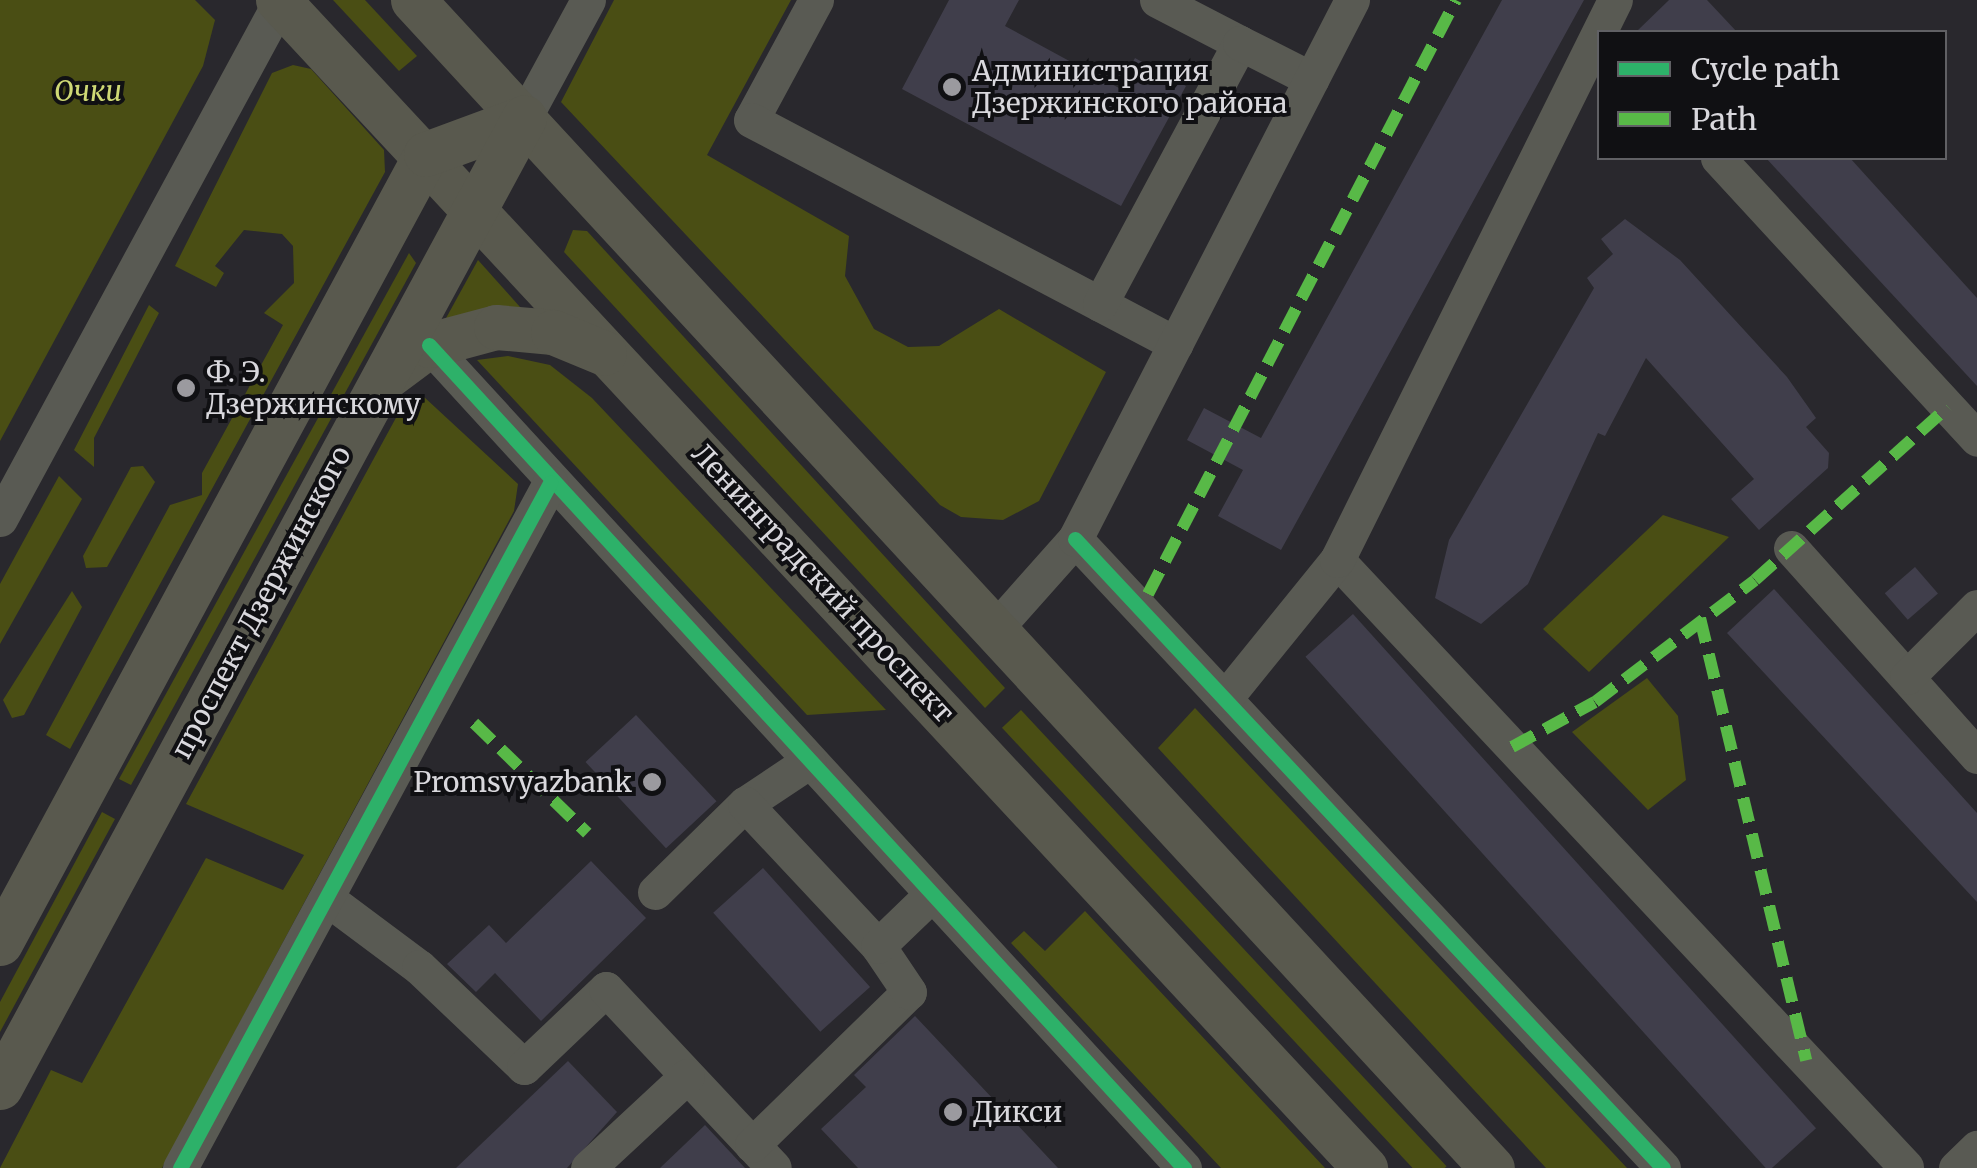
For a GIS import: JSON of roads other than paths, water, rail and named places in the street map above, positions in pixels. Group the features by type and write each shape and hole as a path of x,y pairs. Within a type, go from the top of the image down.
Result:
{"main road":[{"path":"413,0 1492,1168"},
{"name":"Ленинградский проспект","path":"279,1 475,206 1366,1168"},
{"path":"0,943 426,154 524,118"},
{"name":"проспект Дзержинского","path":"0,1087 524,118"},
{"path":"381,380 430,345 496,327 553,332 611,356"}],"street":[{"name":"проспект Дзержинского","path":"524,118 588,0"},
{"path":"816,0 751,120 1176,344"},
{"path":"1157,0 1311,78"},
{"path":"995,629 1075,539 1352,0"},
{"path":"0,519 279,1"},
{"path":"1226,697 1337,560 1597,39"},
{"path":"1100,304 1240,43"},
{"path":"1720,160 1977,439"},
{"path":"430,345 550,483 1184,1168"},
{"path":"182,1167 550,483"},
{"path":"1075,539 1663,1168"},
{"path":"1790,548 1977,756"},
{"path":"1337,560 1906,1168"},
{"path":"1907,676 1977,607"},
{"path":"655,892 745,804 808,762"},
{"path":"329,900 419,967 524,1067 606,989 763,1156 909,992 878,946 745,804"},
{"path":"878,946 932,896"},
{"path":"588,1168 687,1076"},
{"path":"1956,1168 1977,1148"}],"place":[{"name":"Администрация Дзержинского района","path":"952,87"},
{"name":"Ф. Э. Дзержинскому","path":"186,388"},
{"name":"Promsvyazbank","path":"652,782"},
{"name":"Дикси","path":"953,1112"}],"park label":[{"name":"Очки","path":"88,91"}]}
